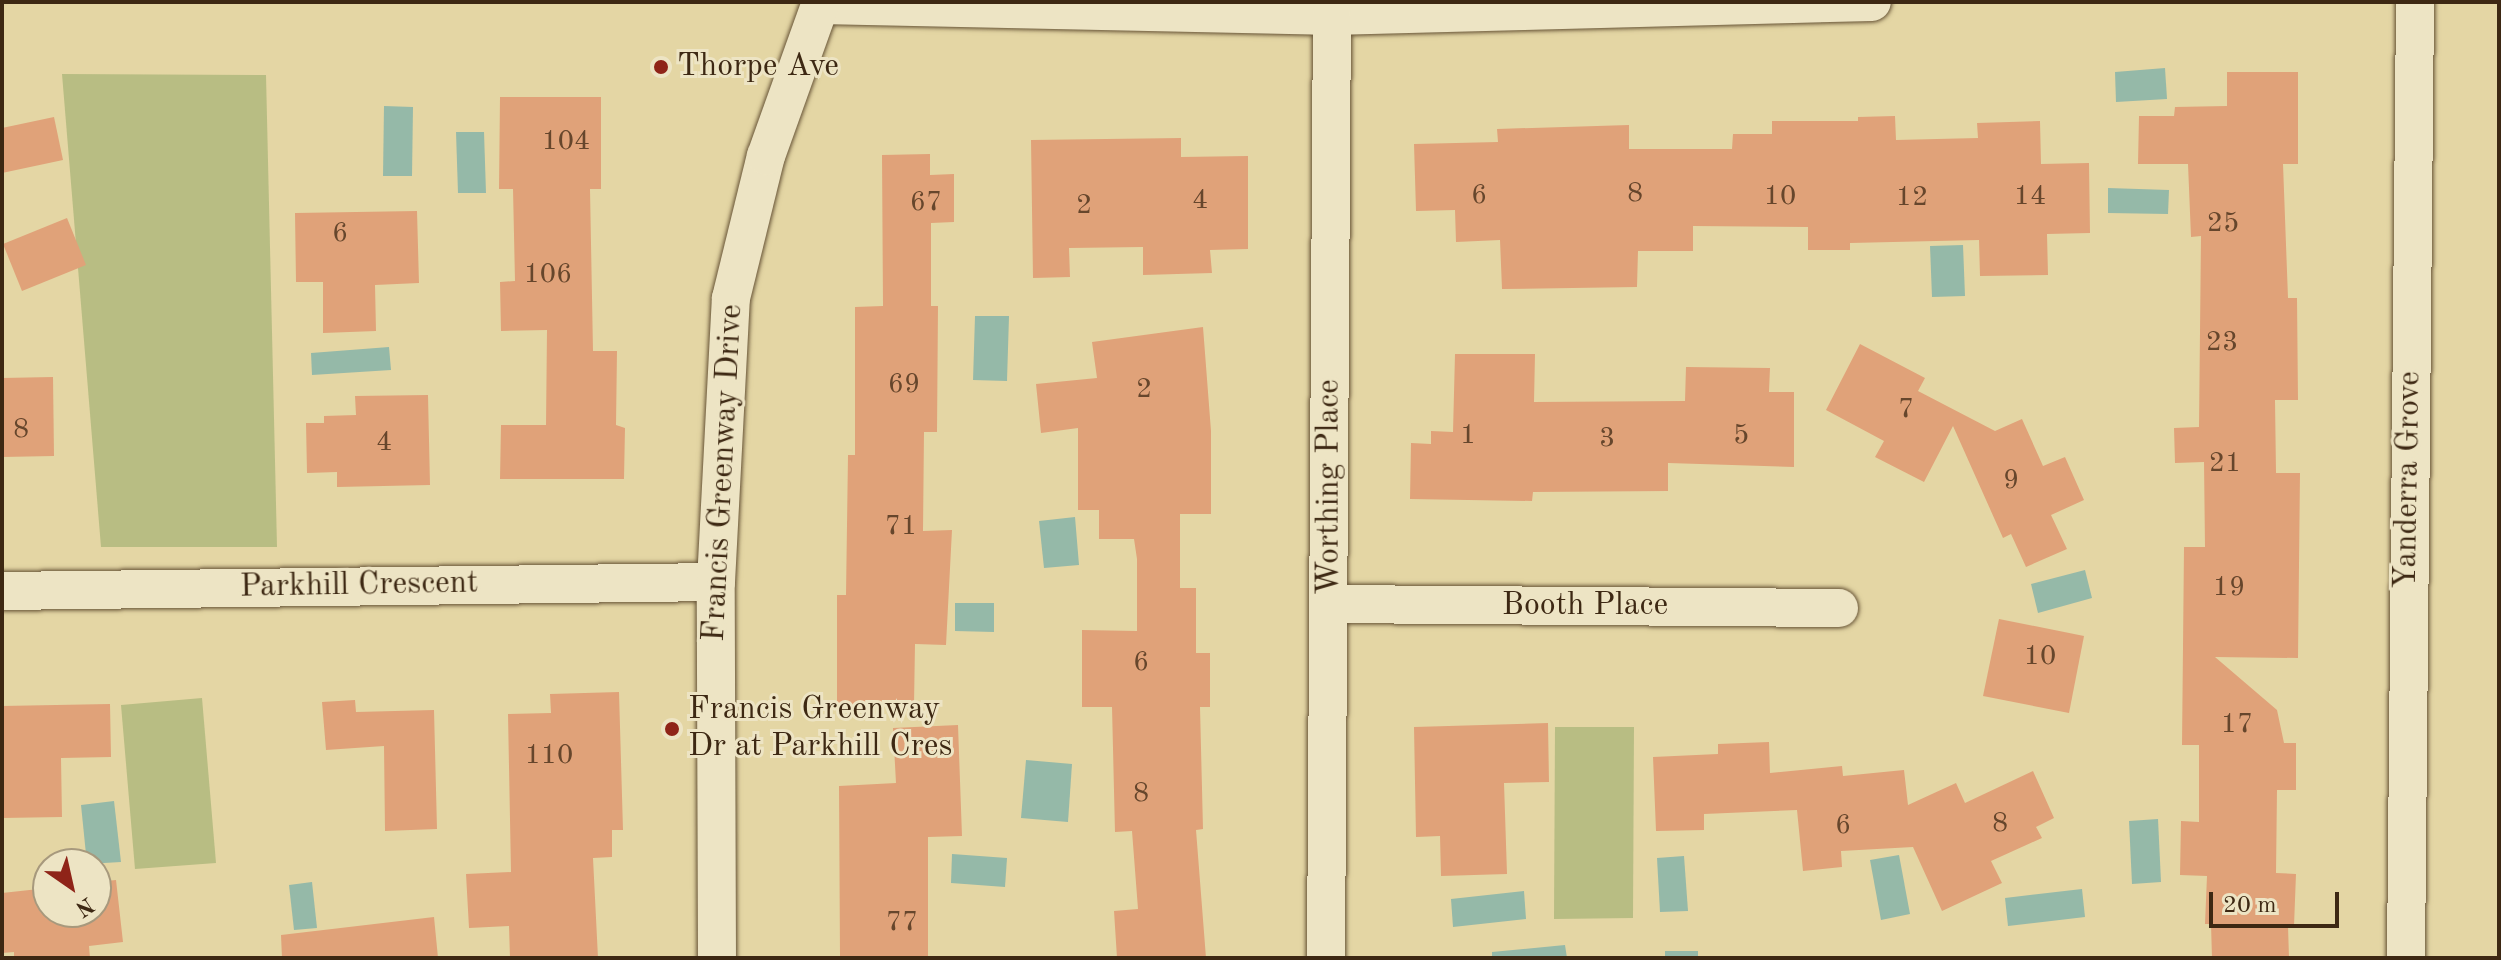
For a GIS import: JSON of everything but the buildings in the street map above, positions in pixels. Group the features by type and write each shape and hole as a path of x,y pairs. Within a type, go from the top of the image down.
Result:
{"street":[{"path":"821,3 1332,16 1872,2"},
{"name":"Yanderra Grove","path":"2406,958 2415,2"},
{"name":"Francis Greenway Drive","path":"717,958 716,582 731,298 766,156 821,3"},
{"name":"Worthing Place","path":"1326,958 1332,16"},
{"name":"Parkhill Crescent","path":"2,591 716,582"},
{"name":"Booth Place","path":"1330,604 1839,608"}],"green space":[{"path":"62,74 266,75 277,547 101,547"},
{"path":"202,698 216,863 135,869 121,705"},
{"path":"1555,727 1634,727 1633,918 1554,919"}],"shaded area":[{"path":"2165,68 2167,99 2116,102 2115,72"},
{"path":"384,106 413,107 412,176 383,176"},
{"path":"456,132 484,132 486,193 458,193"},
{"path":"2108,188 2169,190 2168,214 2108,213"},
{"path":"1963,245 1965,296 1932,297 1930,246"},
{"path":"975,316 1009,316 1007,381 973,380"},
{"path":"389,347 391,370 312,375 311,353"},
{"path":"1075,517 1079,565 1044,568 1039,521"},
{"path":"2085,570 2092,598 2038,613 2031,584"},
{"path":"955,603 994,603 994,632 955,631"},
{"path":"1026,760 1072,764 1068,822 1021,818"},
{"path":"114,801 121,862 112,863 112,848 85,848 81,805"},
{"path":"2158,819 2161,882 2132,884 2129,821"},
{"path":"952,854 1007,858 1005,887 951,883"},
{"path":"1899,855 1910,914 1881,920 1870,860"},
{"path":"1684,856 1688,911 1660,912 1657,858"},
{"path":"312,882 317,928 294,930 289,885"},
{"path":"2082,889 2085,917 2008,926 2005,898"},
{"path":"1524,891 1526,919 1453,927 1451,899"},
{"path":"1565,945 1567,958 1492,958 1492,952"},
{"path":"1665,951 1698,951 1698,958 1665,958"}],"place":[{"name":"Thorpe Ave","path":"661,67"},
{"name":"Francis Greenway Dr at Parkhill Cres","path":"672,729"}]}
